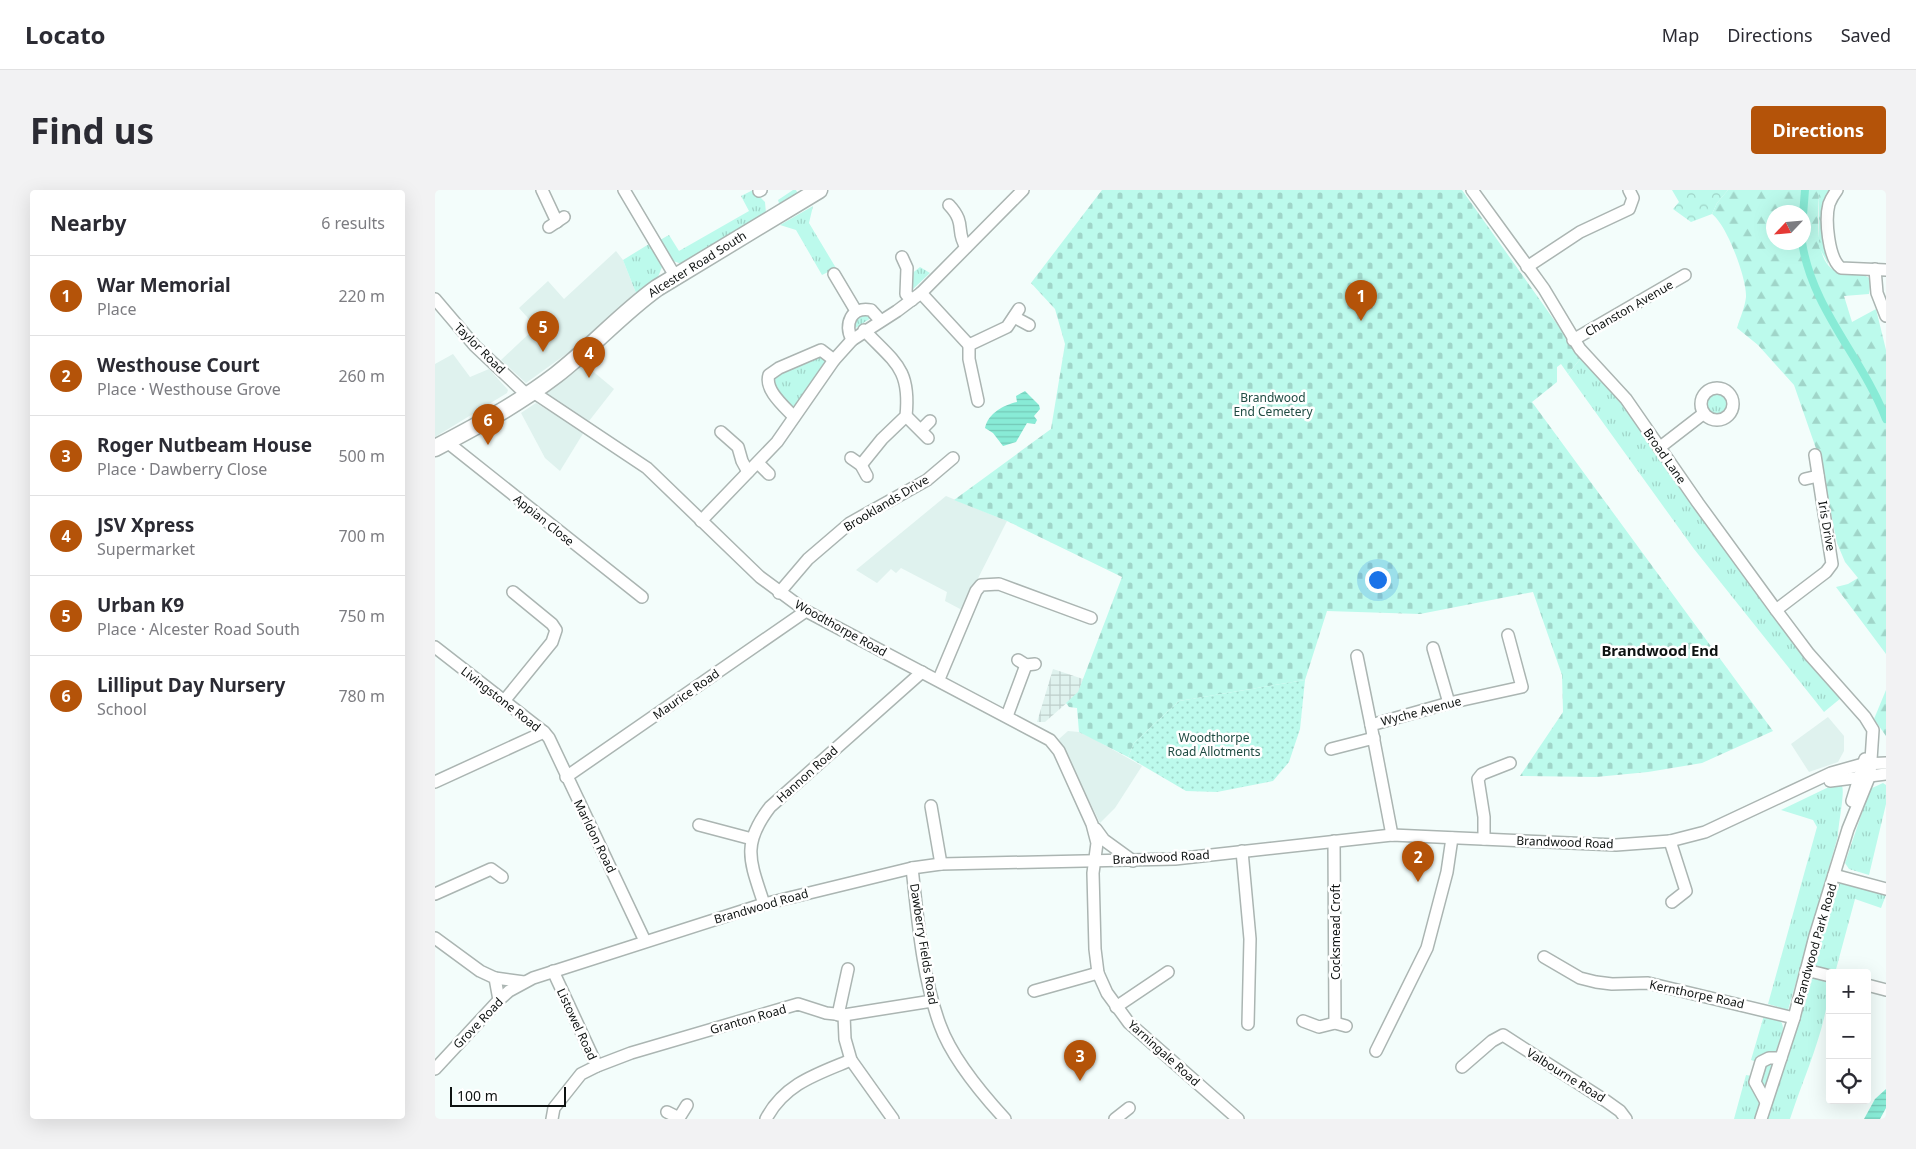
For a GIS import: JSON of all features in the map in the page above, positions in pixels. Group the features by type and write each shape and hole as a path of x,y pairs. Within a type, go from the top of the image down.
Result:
{"highway":[{"name":"Alcester Road South","path":"441,445 504,411 530,393 594,343 641,300 675,276 819,190"}],"street":[{"path":"542,190 557,222"},
{"path":"624,190 675,276"},
{"path":"701,521 757,463 851,340 864,330 897,311 916,296 1023,190"},
{"name":"Broad Lane","path":"1472,190 1544,289 1573,340 1626,399 1659,448 1809,654 1865,717 1876,736 1879,752 1886,762"},
{"path":"1527,268 1580,232 1629,209 1633,198 1629,190"},
{"path":"1837,190 1829,210 1829,242 1833,260 1841,268 1881,270 1877,293 1886,316"},
{"path":"949,205 960,220 961,237 966,248"},
{"path":"902,257 907,268 906,294 916,296 969,345 969,359 979,401"},
{"path":"834,274 856,311"},
{"name":"Chanston Avenue","path":"1573,340 1685,275"},
{"name":"Taylor Road","path":"435,299 475,345 530,393"},
{"path":"851,340 848,326 851,315 856,311 871,310 880,320"},
{"path":"969,345 1007,326 1017,313 1029,325"},
{"path":"861,464 882,439 906,416 908,399 906,379 899,366 864,330"},
{"path":"794,417 777,399 768,382 769,375 779,368 821,350 834,360"},
{"name":"Woodthorpe Road","path":"530,393 647,468 740,560 779,593 806,611 939,679 1051,740 1059,751 1093,824 1104,840 1133,861"},
{"path":"1659,448 1703,414"},
{"path":"906,416 924,434 930,421"},
{"path":"721,432 738,446 742,461 748,472"},
{"name":"Appian Close","path":"441,445 642,597"},
{"name":"Iris Drive","path":"1776,610 1826,572 1832,564 1815,455"},
{"path":"851,458 861,464 867,476"},
{"name":"Brooklands Drive","path":"779,593 808,559 850,523 927,480 953,458"},
{"path":"757,463 769,474"},
{"path":"1805,479 1818,476"},
{"path":"939,679 976,591 981,585 999,584 1091,617"},
{"path":"504,702 552,642 555,634 552,624 513,592"},
{"name":"Maurice Road","path":"566,777 806,611"},
{"name":"Wyche Avenue","path":"1392,835 1371,725 1449,703 1523,687 1508,635"},
{"name":"Livingstone Road","path":"435,647 544,732 435,782"},
{"path":"1433,648 1449,703"},
{"path":"1357,656 1371,725"},
{"path":"1007,716 1027,663"},
{"name":"Hannon Road","path":"764,904 751,864 752,839 756,825 770,806 923,672"},
{"path":"1865,717 1868,730 1865,770"},
{"path":"1865,770 1873,730"},
{"name":"Marldon Road","path":"544,732 549,738 645,941"},
{"path":"1331,748 1374,738"},
{"path":"1865,770 1886,762"},
{"path":"1484,839 1485,817 1473,779 1510,763"},
{"path":"1865,770 1886,774"},
{"name":"Brandwood Road","path":"525,982 553,971 764,904 912,868 941,864 1096,860 1133,861 1392,835 1616,845 1670,841 1705,832 1802,788 1865,770"},
{"name":"Brandwood Park Road","path":"1761,1119 1794,1018 1806,970 1865,770"},
{"path":"931,806 941,864"},
{"name":"Woodthorpe Road","path":"1093,824 1097,842 1096,860"},
{"path":"699,825 752,839"},
{"path":"1377,1052 1427,948 1447,872 1452,838"},
{"name":"Cocksmead Croft","path":"1303,1021 1319,1027 1341,1025 1334,841"},
{"path":"1670,841 1686,891 1672,902"},
{"path":"1242,851 1250,939 1248,1024"},
{"name":"Yarningale Road","path":"1096,860 1093,873 1094,940 1098,974 1116,1006 1129,1023 1238,1119"},
{"name":"Dawberry Fields Road","path":"912,868 918,921 932,1002 941,1027 974,1082 1005,1119"},
{"path":"435,894 491,869 502,877"},
{"path":"1834,875 1886,889"},
{"path":"435,938 480,970 495,978 525,982"},
{"name":"Kernthorpe Road","path":"1544,957 1580,978 1596,982 1612,984 1648,982 1794,1018"},
{"path":"848,969 841,1015 851,1060 893,1119"},
{"path":"1806,970 1826,975"},
{"name":"Listowel Road","path":"552,1119 554,1108 563,1095 581,1074 597,1066 553,971"},
{"path":"1116,1006 1168,972"},
{"path":"1033,991 1098,974"},
{"path":"495,978 499,1000"},
{"name":"Grove Road","path":"435,1069 499,1000 525,982"},
{"path":"1871,986 1886,990"},
{"name":"Granton Road","path":"597,1066 798,1004 841,1015 932,1002"},
{"name":"Valbourne Road","path":"1462,1067 1492,1041 1503,1035 1607,1101 1621,1111 1626,1119"},
{"path":"1766,1102 1755,1082 1761,1062 1769,1058 1781,1058"},
{"path":"766,1119 778,1099 793,1086 851,1060"},
{"path":"667,1112 679,1118 687,1105"},
{"path":"1115,1119 1129,1108"}],"shaded area":[{"path":"616,251 623,260 636,293 580,344 526,383 501,360 536,327 519,308 548,281 564,299"},
{"path":"453,354 470,377 489,369 508,390 507,393 435,437 435,364"},
{"path":"583,363 614,389 589,421 547,396 545,391"},
{"path":"1025,391 1039,405 1040,409 1034,416 1037,420 1035,424 1027,423 1016,442 1003,446 993,433 985,428 989,418 997,410 1017,402 1016,396"},
{"path":"536,403 584,432 560,471 545,458 521,413"},
{"path":"946,496 1007,521 962,610 945,601 947,592 901,568 896,573 891,569 877,583 856,570"},
{"path":"1053,669 1083,679 1078,693 1045,722 1037,722"},
{"path":"1828,717 1844,736 1844,751 1838,762 1809,772 1791,744"},
{"path":"1068,731 1079,732 1094,739 1142,766 1115,808 1100,823 1059,739"},
{"path":"1886,1089 1886,1108 1880,1119 1864,1119 1875,1099"}],"green space":[{"path":"753,190 765,202 766,213 685,265 673,261 660,240 669,235 679,251 749,211 741,196"},
{"path":"796,190 798,194 780,206 778,200"},
{"name":"Brandwood End Cemetery","path":"1102,190 1462,190 1581,358 1568,374 1561,364 1557,367 1557,382 1532,402 1773,731 1702,763 1648,772 1596,777 1520,776 1563,712 1562,675 1533,592 1420,614 1327,611 1305,680 1179,701 1134,743 1128,757 1079,732 1077,708 1069,707 1066,703 1078,692 1122,577 1007,521 954,500 1051,429 1065,344 1055,309 1031,283"},
{"path":"1672,190 1728,190 1717,203 1712,214 1691,222 1673,209 1679,202"},
{"path":"1728,190 1819,190 1818,221 1820,245 1827,264 1838,272 1860,274 1871,279 1869,294 1844,296 1852,322 1876,309 1886,350 1886,654 1836,587 1848,584 1858,578 1845,562 1837,543 1821,463 1794,385 1758,345 1737,328 1746,297 1743,278 1730,240 1718,220 1712,214 1717,203"},
{"path":"1819,190 1831,190 1825,204 1828,264 1819,247"},
{"path":"813,206 809,223 836,268 822,275 796,230 780,225"},
{"path":"649,244 662,267 658,277 636,293 623,260"},
{"path":"920,267 930,273 912,290 910,275"},
{"path":"865,311 871,318 851,331 854,315"},
{"path":"817,355 828,359 792,410 771,381 772,377"},
{"path":"1581,358 1626,405 1765,606 1841,698 1824,712 1694,549 1568,374"},
{"path":"1717,392 1722,393 1728,399 1728,409 1722,415 1717,416 1712,415 1706,409 1705,404 1706,399 1712,393"},
{"name":"Woodthorpe Road Allotments","path":"1305,680 1300,729 1289,762 1273,781 1217,792 1186,791 1128,757 1134,743 1179,701"},
{"path":"1886,690 1886,736 1874,719"},
{"path":"1883,783 1886,785 1886,804 1869,875 1849,869 1845,863 1870,789"},
{"path":"1835,784 1842,786 1843,790 1838,836 1788,1010 1768,1004 1817,827 1813,820 1781,810"},
{"path":"1843,883 1886,895 1881,908 1855,899 1836,969 1826,969 1826,1010 1816,1047 1790,1119 1767,1119 1825,921 1839,884"},
{"path":"1765,1012 1782,1022 1783,1031 1776,1051 1760,1056 1757,1062 1751,1060"},
{"path":"1764,1063 1770,1063 1772,1066 1766,1091 1758,1082"},
{"path":"1746,1075 1752,1076 1761,1103 1756,1119 1734,1119"}],"waterway":[{"path":"1804,205 1805,190"},
{"path":"1804,250 1807,266 1816,289 1876,396 1886,419"}],"place":[{"name":"War Memorial","path":"1361,321"},
{"name":"Urban K9","path":"543,352"},
{"name":"JSV Xpress","path":"589,378"},
{"name":"Lilliput Day Nursery","path":"488,445"},
{"name":"Westhouse Court","path":"1418,882"},
{"name":"Roger Nutbeam House","path":"1080,1081"}],"district":[{"name":"Brandwood End","path":"1660,650"}]}
